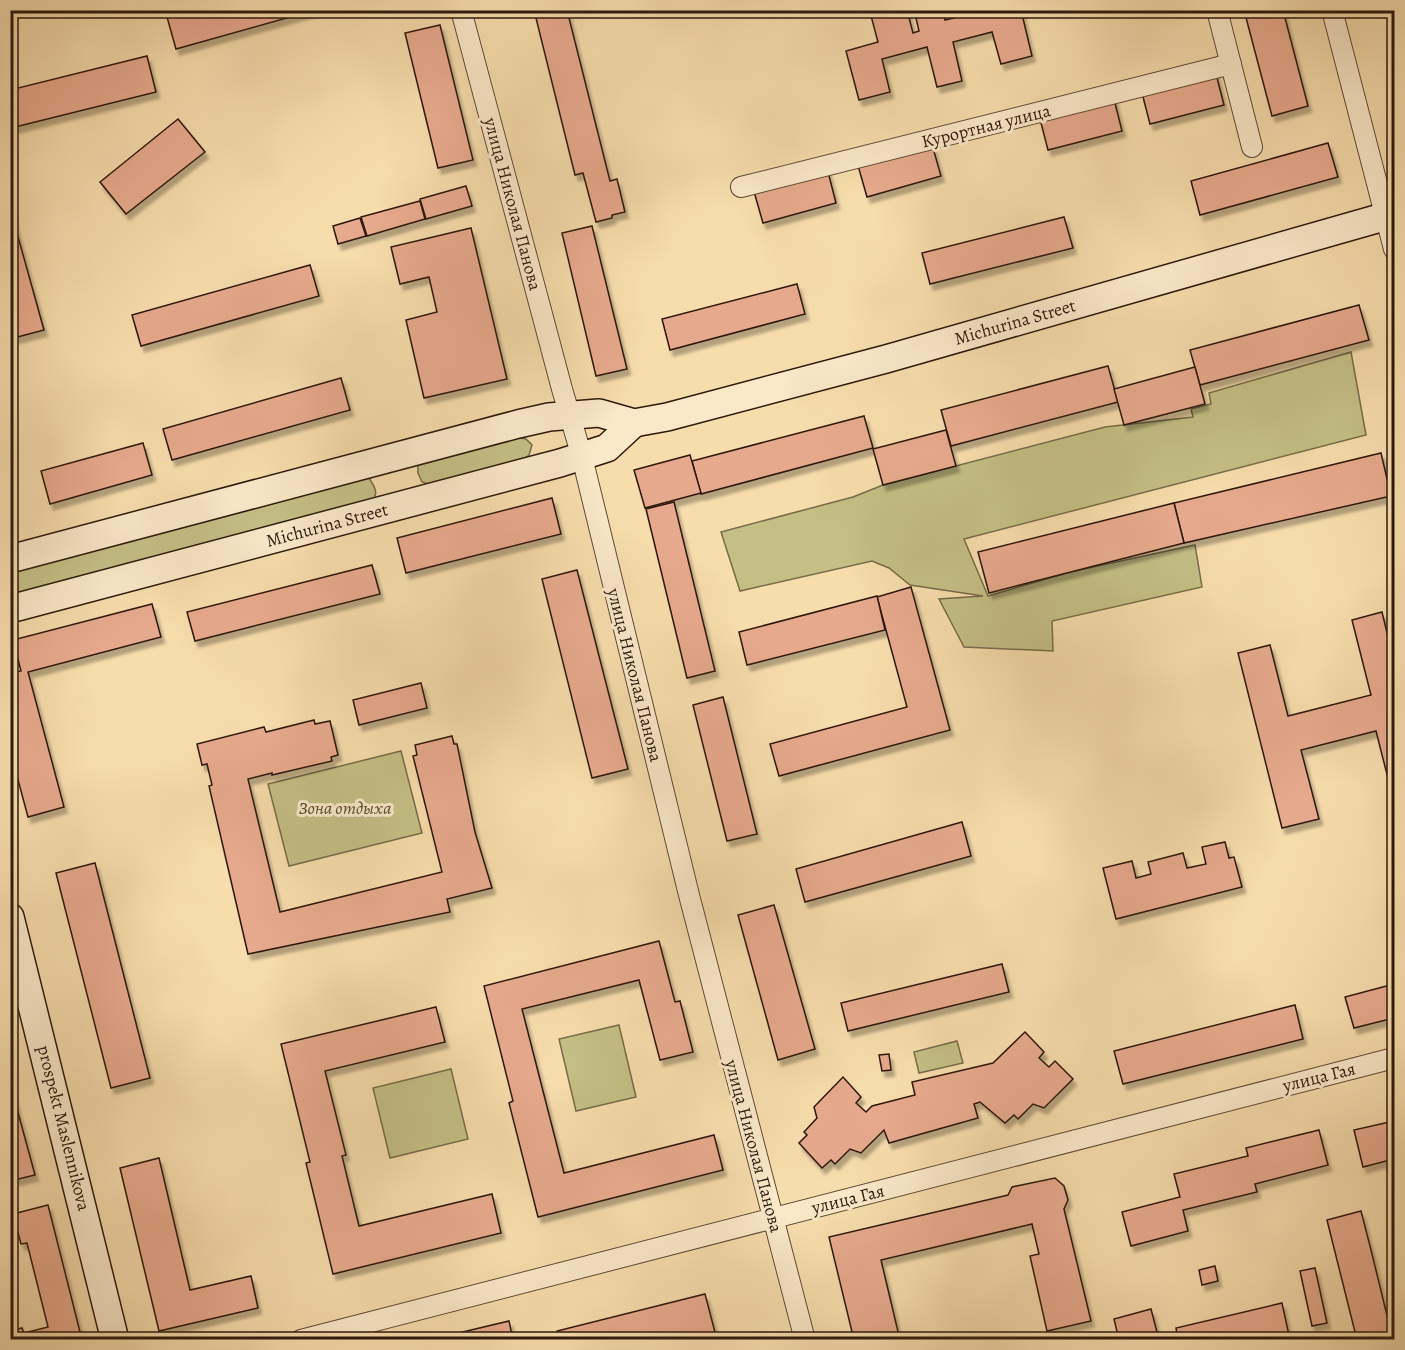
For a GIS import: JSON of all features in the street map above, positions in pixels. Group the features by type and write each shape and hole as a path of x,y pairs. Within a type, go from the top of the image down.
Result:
{"main road":[{"name":"Michurina Street","path":"10,559 549,417 599,413 633,423 667,417 886,359 1390,215"},
{"name":"Michurina Street","path":"10,609 582,457 607,448 633,423"},
{"name":"prospekt Maslennikova","path":"10,917 115,1340"}],"street":[{"name":"улица Николая Панова","path":"461,10 582,457 688,895 806,1340"},
{"path":"1217,10 1252,147"},
{"path":"1332,10 1390,215 1395,249"},
{"name":"Курортная улица","path":"741,187 1231,64"},
{"name":"улица Гая","path":"302,1340 1395,1058"}],"green space":[{"path":"1351,352 1366,435 964,539 988,596 1070,572 1195,545 1202,587 1052,621 1053,651 964,647 939,599 983,596 910,585 889,568 872,561 740,591 721,532 853,497 883,485 1105,427 1193,417 1191,409 1211,404 1209,393"},
{"path":"510,436 526,439 532,445 529,455 521,461 432,485 422,482 418,466 426,457"},
{"path":"357,475 369,478 374,486 375,496 368,507 11,597 11,570"},
{"name":"Зона отдыха","path":"401,751 422,833 289,866 268,784"},
{"path":"619,1025 636,1097 576,1111 559,1039"},
{"path":"957,1041 963,1063 919,1073 914,1052"},
{"path":"451,1069 468,1139 390,1158 373,1088"}],"building":[{"path":"192,10 315,10 176,49 167,17"},
{"path":"534,10 567,10 610,181 617,179 625,212 612,215 612,218 596,222 583,173 575,175"},
{"path":"907,10 913,33 919,31 915,14 930,10 942,10 945,20 954,18 952,10 988,10 989,15 1006,10 1021,10 1032,56 1001,64 992,32 953,42 962,81 937,87 927,47 882,59 890,92 859,100 846,51 878,42 870,12"},
{"path":"1244,10 1283,10 1308,106 1272,116"},
{"path":"1387,10 1394,10 1394,39"},
{"path":"440,25 473,160 438,168 405,33"},
{"path":"147,56 156,92 11,128 10,90"},
{"path":"1215,70 1224,105 1150,124 1141,89"},
{"path":"1113,95 1122,131 1048,150 1039,115"},
{"path":"178,119 205,152 126,214 100,182"},
{"path":"931,141 941,176 867,197 857,162"},
{"path":"1328,143 1338,177 1200,215 1191,181"},
{"path":"827,168 836,203 763,223 753,188"},
{"path":"466,186 472,206 426,219 420,199"},
{"path":"420,201 425,219 367,236 361,217"},
{"path":"10,208 44,330 10,339"},
{"path":"1064,217 1073,248 930,284 922,253"},
{"path":"360,218 366,236 338,244 333,226"},
{"path":"592,226 627,369 596,376 562,233"},
{"path":"471,228 507,379 424,398 406,320 437,312 429,277 400,284 391,247"},
{"path":"310,265 319,296 141,346 132,315"},
{"path":"797,284 805,314 670,350 662,319"},
{"path":"1359,305 1369,340 1200,385 1190,350"},
{"path":"1108,366 1118,402 951,446 941,410"},
{"path":"1195,367 1205,404 1124,425 1114,389"},
{"path":"341,378 350,410 172,460 163,429"},
{"path":"864,416 873,448 701,494 692,461"},
{"path":"946,430 956,466 883,485 873,449"},
{"path":"143,443 152,475 50,504 41,471"},
{"path":"1381,453 1391,496 1184,543 1174,503"},
{"path":"690,455 701,493 645,508 634,470"},
{"path":"552,498 561,534 406,573 397,538"},
{"path":"674,502 715,671 687,678 646,509"},
{"path":"1174,503 1184,543 989,593 978,552"},
{"path":"372,565 380,594 195,641 187,612"},
{"path":"577,570 628,769 592,778 542,579"},
{"path":"911,587 950,730 779,776 770,744 907,707 877,597"},
{"path":"877,596 885,630 747,665 739,632"},
{"path":"152,604 161,637 28,672 64,807 28,817 10,750 10,673 21,671 13,640"},
{"path":"1382,612 1394,662 1394,802 1376,731 1301,750 1319,819 1282,828 1238,653 1270,645 1288,716 1371,695 1352,620"},
{"path":"421,683 427,708 359,725 353,700"},
{"path":"723,697 757,834 727,841 693,705"},
{"path":"314,720 315,724 330,721 338,755 331,757 332,761 248,779 280,912 442,872 413,756 417,755 415,745 452,736 454,744 457,744 475,832 492,888 447,899 450,912 248,954 209,786 212,785 207,764 202,765 197,744 264,727 266,732"},
{"path":"962,822 971,856 805,902 796,869"},
{"path":"1225,842 1229,858 1234,857 1242,887 1116,919 1103,868 1132,861 1136,878 1151,874 1148,862 1183,853 1187,868 1206,864 1202,847"},
{"path":"95,863 150,1078 111,1088 56,873"},
{"path":"774,905 815,1049 778,1060 738,915"},
{"path":"659,941 675,1002 680,1001 693,1052 660,1060 639,980 522,1009 564,1173 714,1135 723,1170 538,1217 509,1103 513,1101 484,986"},
{"path":"1002,964 1009,992 848,1031 841,1003"},
{"path":"1394,984 1394,1018 1354,1028 1345,997"},
{"path":"1295,1005 1303,1039 1123,1084 1114,1051"},
{"path":"436,1007 445,1042 325,1071 346,1155 342,1156 359,1226 492,1194 501,1233 333,1274 306,1163 310,1162 281,1044"},
{"path":"1025,1032 1044,1052 1039,1058 1049,1067 1055,1061 1073,1079 1044,1108 1033,1104 1018,1119 1014,1115 1005,1123 980,1102 974,1104 978,1118 889,1143 884,1130 861,1153 850,1149 835,1164 831,1160 822,1168 799,1143 807,1135 804,1132 817,1118 814,1107 843,1077 861,1097 856,1103 866,1112 872,1106 915,1095 912,1082 993,1063"},
{"path":"889,1054 891,1070 882,1071 879,1055"},
{"path":"10,1083 35,1175 10,1181"},
{"path":"1394,1121 1394,1159 1363,1167 1354,1130"},
{"path":"1319,1130 1328,1165 1255,1184 1257,1192 1183,1210 1188,1231 1131,1246 1122,1212 1180,1197 1174,1174 1248,1156 1246,1148"},
{"path":"159,1158 190,1290 251,1276 258,1308 159,1331 120,1168"},
{"path":"1055,1178 1064,1186 1068,1200 1064,1209 1091,1321 1047,1331 1030,1256 1039,1254 1032,1224 881,1260 900,1340 854,1340 829,1237 1008,1195 1012,1187"},
{"path":"48,1205 82,1340 10,1340 10,1331 22,1328 24,1333 48,1327 27,1243 21,1244 13,1214"},
{"path":"1361,1211 1393,1340 1357,1340 1327,1220"},
{"path":"1215,1266 1218,1281 1202,1285 1199,1270"},
{"path":"1315,1268 1327,1323 1312,1326 1300,1271"},
{"path":"705,1294 717,1340 559,1340 557,1331"},
{"path":"1282,1303 1290,1340 1178,1340 1176,1328"},
{"path":"1151,1309 1159,1340 1119,1340 1114,1319"},
{"path":"509,1321 513,1340 429,1340"}]}
